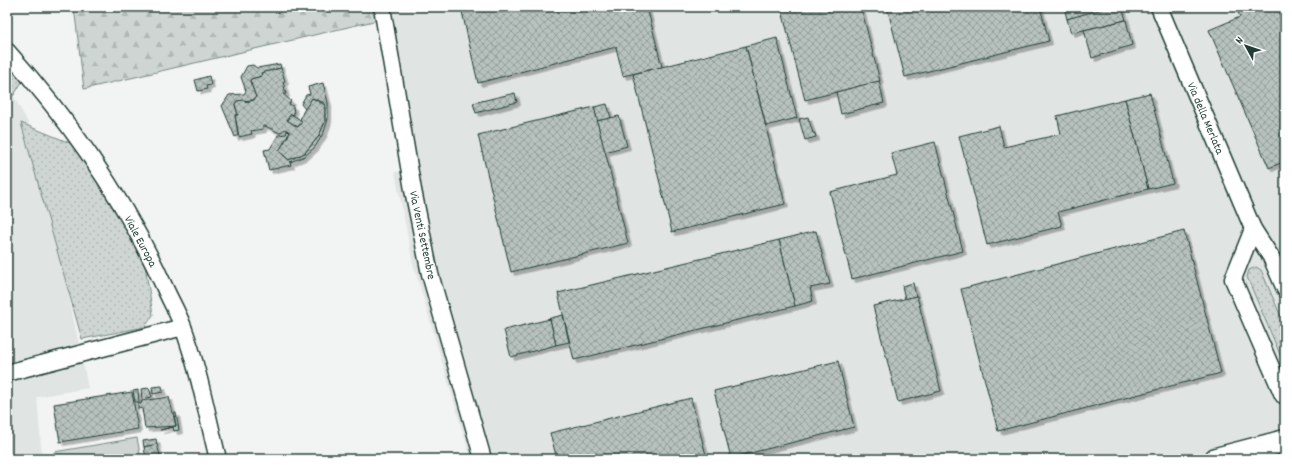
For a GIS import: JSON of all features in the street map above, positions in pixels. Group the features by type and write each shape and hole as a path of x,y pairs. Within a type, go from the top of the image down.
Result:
{"main road":[{"path":"1216,459 1285,441"}],"street":[{"name":"Via Venti Settembre","path":"382,7 413,190 430,274 484,459"},
{"name":"Via della Merlata","path":"1159,7 1253,229 1271,257 1285,290"},
{"name":"Viale Europa","path":"7,51 60,113 110,187 152,260 183,327 199,381 218,459"},
{"path":"1253,229 1233,279 1283,395"},
{"path":"7,373 183,327"}],"shaded area":[{"path":"375,7 1285,7 1285,433 1184,459 471,459 413,263 395,172 403,171"},
{"path":"10,89 35,136 88,388 37,397 42,459 7,459 7,90"}],"green space":[{"path":"74,7 375,7 378,20 84,89"},
{"path":"7,62 23,80 14,95 7,97"},
{"path":"21,123 75,145 144,259 153,315 145,327 82,339"},
{"path":"1256,267 1261,270 1285,326 1285,366 1247,277 1249,270"},
{"path":"137,438 141,459 55,459 54,452"}],"building":[{"path":"461,7 647,7 662,67 623,76 616,47 478,83"},
{"path":"781,7 861,7 880,81 805,100"},
{"path":"887,7 1040,7 1049,41 905,77"},
{"path":"1064,7 1103,7 1103,10 1067,19"},
{"path":"1109,7 1122,7 1126,20 1071,33 1067,19"},
{"path":"1236,7 1285,7 1285,161 1269,168 1209,30 1240,17"},
{"path":"1126,20 1132,45 1092,58 1084,30"},
{"path":"777,38 797,118 766,126 746,46"},
{"path":"746,46 785,204 672,232 633,74"},
{"path":"280,64 281,68 261,73 262,76 251,79 250,81 256,97 254,100 237,101 235,104 238,115 235,115 238,135 235,137 222,106 229,95 244,94 246,91 241,77 247,66 253,65 257,68"},
{"path":"281,68 285,81 283,82 286,94 283,94 291,101 289,104 293,106 294,114 291,114 287,120 298,127 302,121 300,120 303,112 312,98 325,105 325,122 319,136 305,153 289,160 279,151 290,132 285,129 280,133 263,126 263,129 251,131 252,134 239,137 235,115 238,115 235,104 237,101 244,100 246,102 254,100 256,97 250,81 251,79 262,76 261,73"},
{"path":"209,76 211,85 206,86 207,89 198,91 195,80"},
{"path":"879,81 884,103 841,114 836,92"},
{"path":"323,83 328,103 328,119 324,132 315,147 305,156 290,162 291,165 269,170 264,150 270,149 278,135 286,134 287,131 290,132 279,151 289,160 305,153 319,136 325,122 325,103 312,98 305,109 301,104 306,95 310,94 308,87"},
{"path":"515,93 517,102 476,113 473,103"},
{"path":"1150,93 1173,183 1148,189 1125,99"},
{"path":"1125,99 1148,189 1058,212 1062,226 987,245 959,136 999,126 1004,147 1061,134 1057,116"},
{"path":"607,104 611,118 597,121 594,107"},
{"path":"594,107 628,243 511,272 478,135"},
{"path":"291,114 302,121 298,127 287,120"},
{"path":"619,116 627,146 605,152 597,121"},
{"path":"808,117 813,133 815,133 816,137 805,140 799,119"},
{"path":"935,142 963,251 852,279 830,192 897,175 891,153"},
{"path":"816,231 830,284 810,288 813,301 795,306 779,240"},
{"path":"1184,231 1221,373 998,431 961,289"},
{"path":"779,240 795,306 574,360 558,293"},
{"path":"913,283 916,296 905,299 902,286"},
{"path":"917,296 941,391 898,402 873,306"},
{"path":"563,315 569,342 556,345 550,319 547,319"},
{"path":"550,319 556,345 511,357 504,330"},
{"path":"838,361 854,427 731,458 714,391"},
{"path":"162,386 163,392 153,394 152,387"},
{"path":"149,388 152,397 142,399 141,389"},
{"path":"138,390 139,402 135,402 133,391"},
{"path":"132,392 138,429 60,442 54,404"},
{"path":"169,397 176,426 145,428 142,408 138,409 138,404 142,403 141,401"},
{"path":"691,398 707,459 557,459 550,433"},
{"path":"174,413 176,413 179,430 174,431 173,427 160,430 176,426"},
{"path":"156,439 157,444 144,447 143,441"},
{"path":"157,444 161,459 146,459 144,447"}]}
